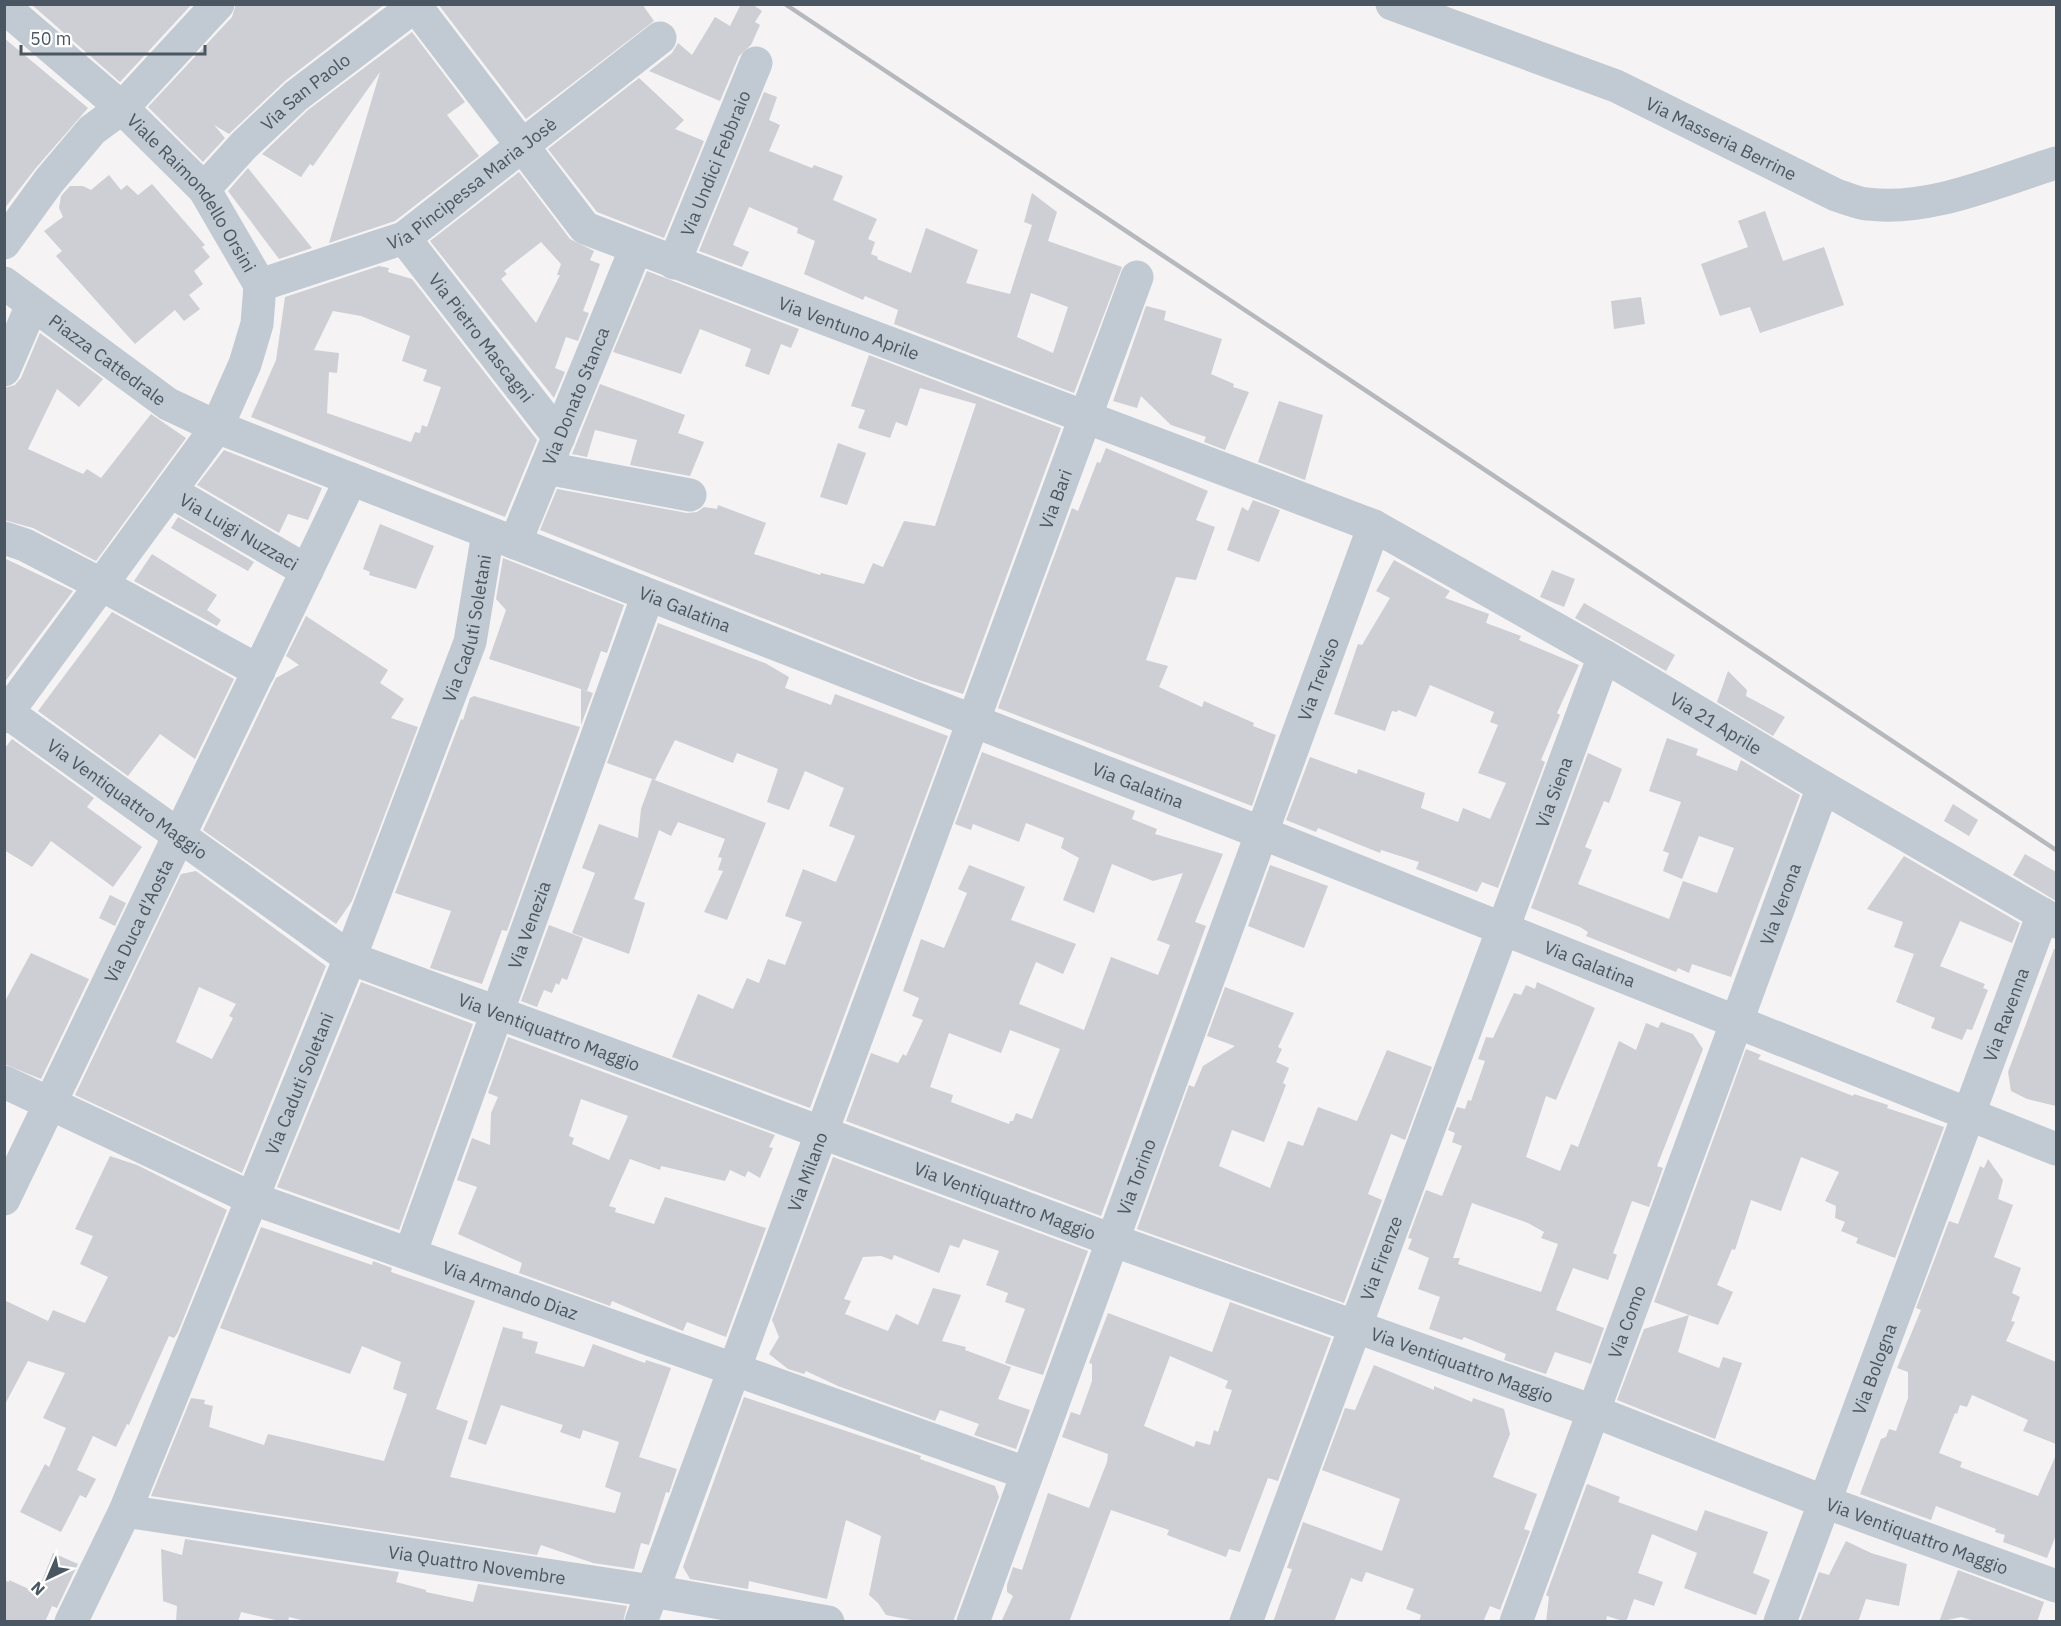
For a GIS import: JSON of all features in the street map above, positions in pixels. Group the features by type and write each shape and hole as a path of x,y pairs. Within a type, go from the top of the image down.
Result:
{"street":[{"path":"7,232 92,130 122,108 218,4"},
{"name":"Via Masseria Berrine","path":"1392,4 1616,87 1836,195 1865,204 1904,205 2056,163"},
{"name":"Via Ventuno Aprile","path":"415,5 520,146 585,228 1374,525"},
{"name":"Via San Paolo","path":"204,189 244,145 296,96 415,5"},
{"name":"Viale Raimondello Orsini","path":"4,7 122,108 204,189 260,285 257,324 244,364 217,427 6,715"},
{"name":"Via Pincipessa Maria Josè","path":"260,285 404,238 660,38"},
{"name":"Via Undici Febbraio","path":"674,263 756,63"},
{"name":"Via Pietro Mascagni","path":"404,238 559,437"},
{"name":"Via Donato Stanca","path":"502,538 546,468 636,248"},
{"name":"Via Bari","path":"974,722 1137,277"},
{"name":"Piazza Cattedrale","path":"4,283 168,404 217,427"},
{"path":"4,370 32,305"},
{"name":"Via Galatina","path":"217,427 1263,833 2056,1149"},
{"path":"546,468 690,495"},
{"name":"Via Duca d'Aosta","path":"4,1199 351,479"},
{"name":"Via Luigi Nuzzaci","path":"170,491 307,571"},
{"name":"Via 21 Aprile","path":"1374,525 1604,656 1823,787 2050,918"},
{"name":"Via Treviso","path":"1263,833 1374,525"},
{"path":"4,538 25,545 102,585 259,671"},
{"name":"Via Caduti Soletani","path":"71,1622 125,1511 350,958 470,642 502,538"},
{"name":"Via Venezia","path":"410,1254 648,595"},
{"name":"Via Siena","path":"1503,928 1604,656"},
{"name":"Via Ventiquattro Maggio","path":"6,715 350,958 1112,1240 1593,1411 1825,1502 2056,1587"},
{"name":"Via Milano","path":"641,1622 974,722"},
{"name":"Via Verona","path":"1736,1021 1823,787"},
{"name":"Via Torino","path":"973,1622 1263,833"},
{"name":"Via Ravenna","path":"1969,1116 2050,918"},
{"name":"Via Firenze","path":"1246,1622 1503,928"},
{"name":"Via Como","path":"1516,1622 1736,1021"},
{"name":"Via Armando Diaz","path":"4,1082 251,1198 1026,1473"},
{"name":"Via Bologna","path":"1780,1622 1969,1116"},
{"name":"Via Quattro Novembre","path":"125,1511 652,1592 828,1622"}],"building":[{"path":"31,4 192,4 120,82"},
{"path":"236,4 385,4 285,81 229,134 214,125 225,138 203,162 148,107 232,17"},
{"path":"438,4 642,4 654,21 526,119"},
{"path":"741,4 752,4 762,11 755,22 760,25 751,45 739,56 720,101 649,71 672,53 678,43 692,55 715,17 730,26"},
{"path":"412,32 465,102 447,115 479,156 395,221 329,243 380,72 313,166 310,164 301,177 262,154 308,110"},
{"path":"4,38 88,108 4,209"},
{"path":"639,78 684,120 675,129 704,141 664,238 597,212 548,149"},
{"path":"764,92 777,97 769,120 780,125 769,151 812,168 814,165 843,176 833,200 877,219 868,239 875,242 871,254 878,257 877,259 911,273 926,228 978,250 966,283 1010,294 1032,225 1024,222 1032,193 1057,212 1048,241 1122,267 1074,393 894,324 898,310 865,296 863,300 804,274 815,241 797,233 798,228 749,207 733,245 749,252 742,267 699,251","holes":["1031,293 1068,307 1053,353 1017,337"]},
{"path":"248,168 312,248 279,259 228,191"},
{"path":"519,172 570,239 594,251 590,260 600,264 583,311 589,313 578,341 566,337 555,368 565,372 554,398 430,241","holes":["541,242 561,264 557,275 560,275 536,323 501,279 507,274 504,271"]},
{"path":"109,175 121,190 127,185 138,195 152,184 205,245 202,247 210,257 194,271 203,284 189,295 200,309 184,321 175,310 135,344 56,256 62,251 44,231 63,217 59,208 61,196 70,186 83,186 91,190"},
{"path":"1765,211 1783,261 1824,247 1844,305 1760,333 1750,307 1720,316 1701,264 1748,247 1738,221"},
{"path":"379,266 389,268 388,272 412,279 537,440 505,517 251,417 276,360 285,297","holes":["333,311 361,316 410,336 402,361 427,370 423,381 441,387 427,427 422,425 420,433 415,432 411,442 327,413 329,372 337,373 339,353 314,350"]},
{"path":"647,271 799,329 791,348 781,344 769,375 745,366 751,349 700,329 681,374 613,352"},
{"path":"1641,297 1645,324 1614,329 1611,301"},
{"path":"1146,306 1166,311 1164,320 1222,339 1211,374 1234,384 1233,387 1249,392 1225,450 1204,442 1206,437 1171,425 1141,396 1137,408 1113,401"},
{"path":"40,333 103,379 79,407 57,389 28,449 83,474 87,469 101,478 151,414 186,438 96,561 33,528 4,520 4,388 15,385 21,378"},
{"path":"869,355 1061,428 963,694 919,680 540,530 557,489 687,513 697,512 704,507 717,509 718,505 766,523 754,554 820,575 821,573 864,584 873,563 883,567 904,521 935,526 976,404 920,388 907,426 896,422 890,438 858,428 865,410 851,406"},
{"path":"600,384 685,415 678,433 704,442 690,476 630,465 637,440 595,430 587,457 572,454"},
{"path":"1279,401 1323,415 1305,480 1258,462"},
{"path":"838,443 866,453 847,505 820,497"},
{"path":"1106,448 1208,491 1196,520 1215,527 1196,580 1176,577 1146,660 1168,666 1159,687 1202,707 1204,701 1276,735 1252,806 998,708 1072,508 1078,511 1097,462 1100,463"},
{"path":"224,450 322,488 308,520 288,514 279,533 197,485"},
{"path":"1253,500 1280,510 1259,562 1227,550 1242,507 1248,511"},
{"path":"178,517 254,562 248,571 171,528"},
{"path":"380,524 434,546 416,589 369,575 370,572 363,569"},
{"path":"152,554 217,595 207,610 221,620 217,626 134,581"},
{"path":"4,558 73,591 4,683"},
{"path":"503,558 624,605 607,653 601,651 587,691 489,659 506,610 496,599"},
{"path":"1394,560 1450,591 1445,598 1489,614 1486,623 1521,636 1519,640 1579,665 1557,713 1560,715 1541,760 1545,762 1498,888 1482,882 1477,892 1416,869 1419,862 1381,850 1380,853 1318,828 1316,832 1286,820 1310,757 1357,774 1358,769 1425,793 1421,808 1458,822 1463,808 1490,819 1506,783 1478,773 1498,725 1490,722 1494,712 1430,685 1416,717 1398,710 1397,712 1392,711 1385,731 1334,714 1358,644 1362,645 1390,598 1376,591"},
{"path":"1552,570 1575,579 1564,607 1540,597"},
{"path":"1584,603 1675,655 1666,671 1575,618"},
{"path":"112,612 234,679 195,759 160,734 128,776 38,711"},
{"path":"306,616 388,670 380,683 404,699 391,718 418,727 352,901 336,924 203,830 276,678 299,665 286,656"},
{"path":"658,623 765,663 789,677 785,688 831,705 835,694 948,736 810,1108 672,1057 698,994 733,1009 747,978 759,983 768,959 785,965 802,922 785,916 803,869 836,882 855,836 829,826 844,788 805,771 789,810 767,802 778,769 737,753 733,763 675,740 655,780 607,763"},
{"path":"1728,671 1747,690 1746,696 1785,717 1773,736 1717,702"},
{"path":"581,689 593,693 581,725"},
{"path":"474,696 580,727 507,931 502,930 482,984 430,968 451,911 395,893 461,719 463,720 470,698"},
{"path":"1667,738 1698,749 1696,755 1737,771 1741,760 1800,795 1731,977 1692,964 1689,973 1678,968 1676,972 1586,936 1588,932 1580,927 1531,908 1588,753 1622,769 1609,803 1604,801 1585,847 1592,850 1578,884 1669,919 1683,881 1717,893 1734,848 1699,836 1682,879 1663,871 1669,853 1663,851 1681,802 1649,791"},
{"path":"12,739 94,798 87,807 142,847 113,887 51,841 32,867 4,850 4,749"},
{"path":"982,752 1135,811 1132,819 1157,829 1155,834 1223,854 1195,922 1206,926 1101,1216 846,1121 871,1053 898,1063 903,1054 906,1056 923,1020 912,1016 919,998 903,991 921,939 944,948 967,893 958,889 969,865 1025,887 1011,920 1076,944 1063,974 1036,962 1019,1004 1084,1030 1111,957 1158,975 1170,945 1157,940 1183,873 1153,881 1112,864 1094,913 1063,900 1079,858 1061,848 1064,838 1026,823 1019,842 973,824 971,830 955,824","holes":["1010,1030 1060,1049 1032,1119 1016,1113 1009,1124 951,1102 953,1095 930,1087 949,1033 1001,1053"]},
{"path":"652,779 766,823 727,920 704,912 723,871 718,870 722,858 718,857 725,839 678,822 671,836 659,830 634,899 645,903 629,954 572,933 595,873 582,868 599,824 638,838 641,809"},
{"path":"1953,804 1978,820 1969,836 1944,821"},
{"path":"2025,854 2056,872 2056,901 2013,875"},
{"path":"1904,856 2020,923 2012,943 1960,921 1940,966 1985,984 1983,988 1988,990 1972,1030 1967,1029 1962,1040 1931,1028 1935,1018 1896,1002 1914,954 1894,947 1903,922 1867,909"},
{"path":"1270,865 1328,886 1304,948 1248,926"},
{"path":"196,871 326,966 242,1173 75,1095 181,874","holes":["199,987 236,1004 229,1016 233,1018 212,1059 176,1042"]},
{"path":"110,895 126,903 115,926 99,918"},
{"path":"549,925 583,938 567,980 562,978 559,985 556,983 552,993 544,990 537,1007 521,1001"},
{"path":"2054,949 2056,949 2056,1106 2027,1099 2011,1091 2008,1072"},
{"path":"31,953 89,979 41,1079 4,1064 4,1003"},
{"path":"361,982 473,1024 399,1230 277,1187"},
{"path":"1537,982 1595,1008 1556,1100 1546,1096 1526,1157 1560,1171 1571,1144 1578,1147 1619,1041 1636,1050 1646,1023 1658,1028 1661,1022 1693,1034 1703,1049 1657,1166 1663,1168 1649,1207 1632,1201 1613,1253 1617,1255 1608,1280 1573,1268 1556,1310 1604,1328 1591,1364 1555,1352 1546,1374 1504,1360 1506,1354 1464,1337 1462,1340 1429,1329 1440,1297 1418,1289 1429,1258 1408,1249 1412,1239 1408,1238 1426,1190 1442,1196 1462,1146 1452,1142 1455,1133 1448,1130 1457,1107 1465,1109 1468,1100 1471,1101 1485,1061 1478,1059 1486,1037 1493,1038 1514,993 1521,995 1526,985 1535,989","holes":["1472,1203 1528,1223 1544,1232 1541,1238 1558,1244 1541,1292 1458,1264 1460,1258 1453,1258"]},
{"path":"1225,987 1294,1013 1278,1047 1282,1049 1276,1062 1289,1068 1283,1083 1286,1085 1264,1142 1232,1130 1219,1166 1270,1188 1288,1141 1303,1146 1318,1107 1357,1121 1387,1050 1432,1067 1405,1140 1391,1134 1368,1194 1382,1200 1344,1303 1137,1229 1189,1085 1194,1087 1203,1066 1235,1046 1207,1036"},
{"path":"508,1037 775,1135 769,1147 773,1148 760,1178 748,1171 745,1177 730,1170 725,1181 661,1166 660,1170 630,1159 609,1206 616,1208 615,1212 654,1224 665,1197 766,1228 726,1337 687,1322 683,1331 612,1301 610,1306 519,1273 522,1263 458,1234 477,1187 457,1180 472,1138 490,1145 491,1113 498,1097 488,1093","holes":["581,1099 628,1116 609,1160 572,1144 574,1138 569,1136"]},
{"path":"1746,1049 1761,1055 1758,1059 1853,1096 1854,1094 1888,1105 1887,1108 1944,1127 1895,1258 1856,1243 1858,1238 1841,1231 1845,1222 1835,1218 1836,1206 1825,1201 1839,1172 1801,1157 1781,1211 1751,1200 1735,1250 1732,1249 1717,1285 1733,1292 1718,1325 1654,1302"},
{"path":"110,1156 137,1165 227,1210 178,1332 174,1338 169,1336 129,1425 127,1424 116,1447 93,1436 77,1470 96,1479 86,1498 80,1495 61,1532 20,1512 45,1464 49,1467 66,1428 43,1418 65,1373 28,1361 4,1406 4,1300 48,1321 53,1310 85,1323 108,1277 80,1264 93,1236 75,1229"},
{"path":"833,1157 1088,1251 1043,1375 1005,1363 1025,1309 1005,1302 1008,1293 986,1285 999,1251 963,1239 959,1248 950,1245 939,1273 894,1255 892,1260 881,1256 863,1257 844,1299 851,1301 845,1314 888,1331 896,1314 918,1325 933,1288 961,1295 942,1341 966,1347 965,1350 1011,1367 998,1399 1030,1410 1016,1449 974,1435 979,1424 940,1410 935,1421 838,1386 806,1371 804,1374 788,1369 769,1354 779,1337 772,1320"},
{"path":"1988,1159 2003,1180 1998,1199 2013,1205 1994,1257 2021,1268 2012,1293 2020,1297 2011,1321 2015,1322 2006,1341 2056,1362 2056,1444 2023,1431 2028,1420 1972,1395 1967,1407 1960,1405 1957,1414 1955,1413 1939,1453 1962,1462 1960,1467 2038,1496 2056,1455 2056,1535 2047,1558 2003,1542 2005,1535 1995,1532 1996,1529 1936,1506 1931,1520 1860,1494 1881,1439 1886,1437 1889,1429 1896,1431 1908,1398 1908,1372 1897,1368 1921,1310 1916,1308 1949,1221 1958,1224 1980,1166 1984,1168"},
{"path":"261,1227 372,1265 373,1261 392,1268 391,1272 475,1301 436,1409 468,1421 450,1477 615,1513 621,1493 605,1487 619,1442 583,1430 580,1439 560,1432 563,1425 501,1405 486,1445 468,1439 503,1327 523,1332 522,1338 538,1342 535,1353 584,1367 593,1344 645,1363 646,1360 671,1368 639,1457 677,1469 669,1493 666,1492 649,1545 641,1543 634,1569 593,1563 541,1545 537,1555 151,1496 191,1398 205,1400 204,1404 213,1406 209,1427 264,1445 268,1434 384,1461 407,1394 393,1389 401,1362 362,1346 350,1374 220,1328"},
{"path":"1230,1302 1331,1338 1278,1481 1268,1478 1240,1552 1229,1549 1226,1557 1167,1535 1169,1530 1111,1510 1069,1622 1001,1622 1013,1596 1007,1592 1007,1585 1013,1567 1022,1570 1048,1493 1089,1508 1107,1462 1108,1454 1062,1437 1071,1412 1080,1415 1092,1381 1092,1364 1089,1363 1108,1313 1212,1352","holes":["1170,1356 1228,1381 1225,1388 1232,1390 1218,1432 1214,1430 1210,1445 1196,1441 1194,1447 1144,1426"]},
{"path":"1689,1315 1678,1352 1719,1368 1723,1357 1742,1363 1715,1439 1617,1400 1644,1329"},
{"path":"1374,1365 1434,1390 1434,1386 1472,1402 1473,1398 1504,1409 1510,1434 1493,1477 1537,1494 1524,1529 1530,1531 1500,1610 1490,1606 1483,1622 1419,1622 1421,1615 1406,1609 1414,1589 1366,1572 1362,1582 1351,1578 1334,1622 1273,1622 1292,1569 1287,1568 1303,1522 1382,1551 1400,1499 1322,1470 1345,1408 1355,1410"},
{"path":"744,1397 921,1456 920,1459 995,1486 999,1497 953,1622 922,1622 886,1615 869,1595 881,1536 846,1520 827,1599 749,1581 748,1589 690,1579 683,1567"},
{"path":"1587,1484 1620,1497 1618,1502 1697,1531 1705,1510 1768,1532 1753,1573 1770,1580 1756,1615 1684,1588 1697,1553 1652,1534 1638,1573 1663,1582 1654,1606 1634,1599 1626,1622 1607,1616 1606,1622 1546,1622 1549,1597 1546,1595"},
{"path":"185,1539 399,1572 396,1582 426,1590 426,1592 473,1602 478,1584 627,1606 623,1622 309,1622 289,1617 288,1622 284,1622 241,1612 238,1622 176,1622 177,1606 163,1601 161,1549 182,1555"},
{"path":"1846,1541 1871,1553 1907,1564 1899,1606 1866,1599 1858,1622 1800,1622 1819,1572 1829,1575"},
{"path":"53,1553 78,1564 57,1608 52,1606 45,1622 4,1622 4,1580 31,1590 35,1581 41,1583"},
{"path":"1958,1570 2044,1602 2037,1622 1978,1622 1961,1617 1939,1622"}],"railway":[{"path":"785,4 2056,850"}]}
